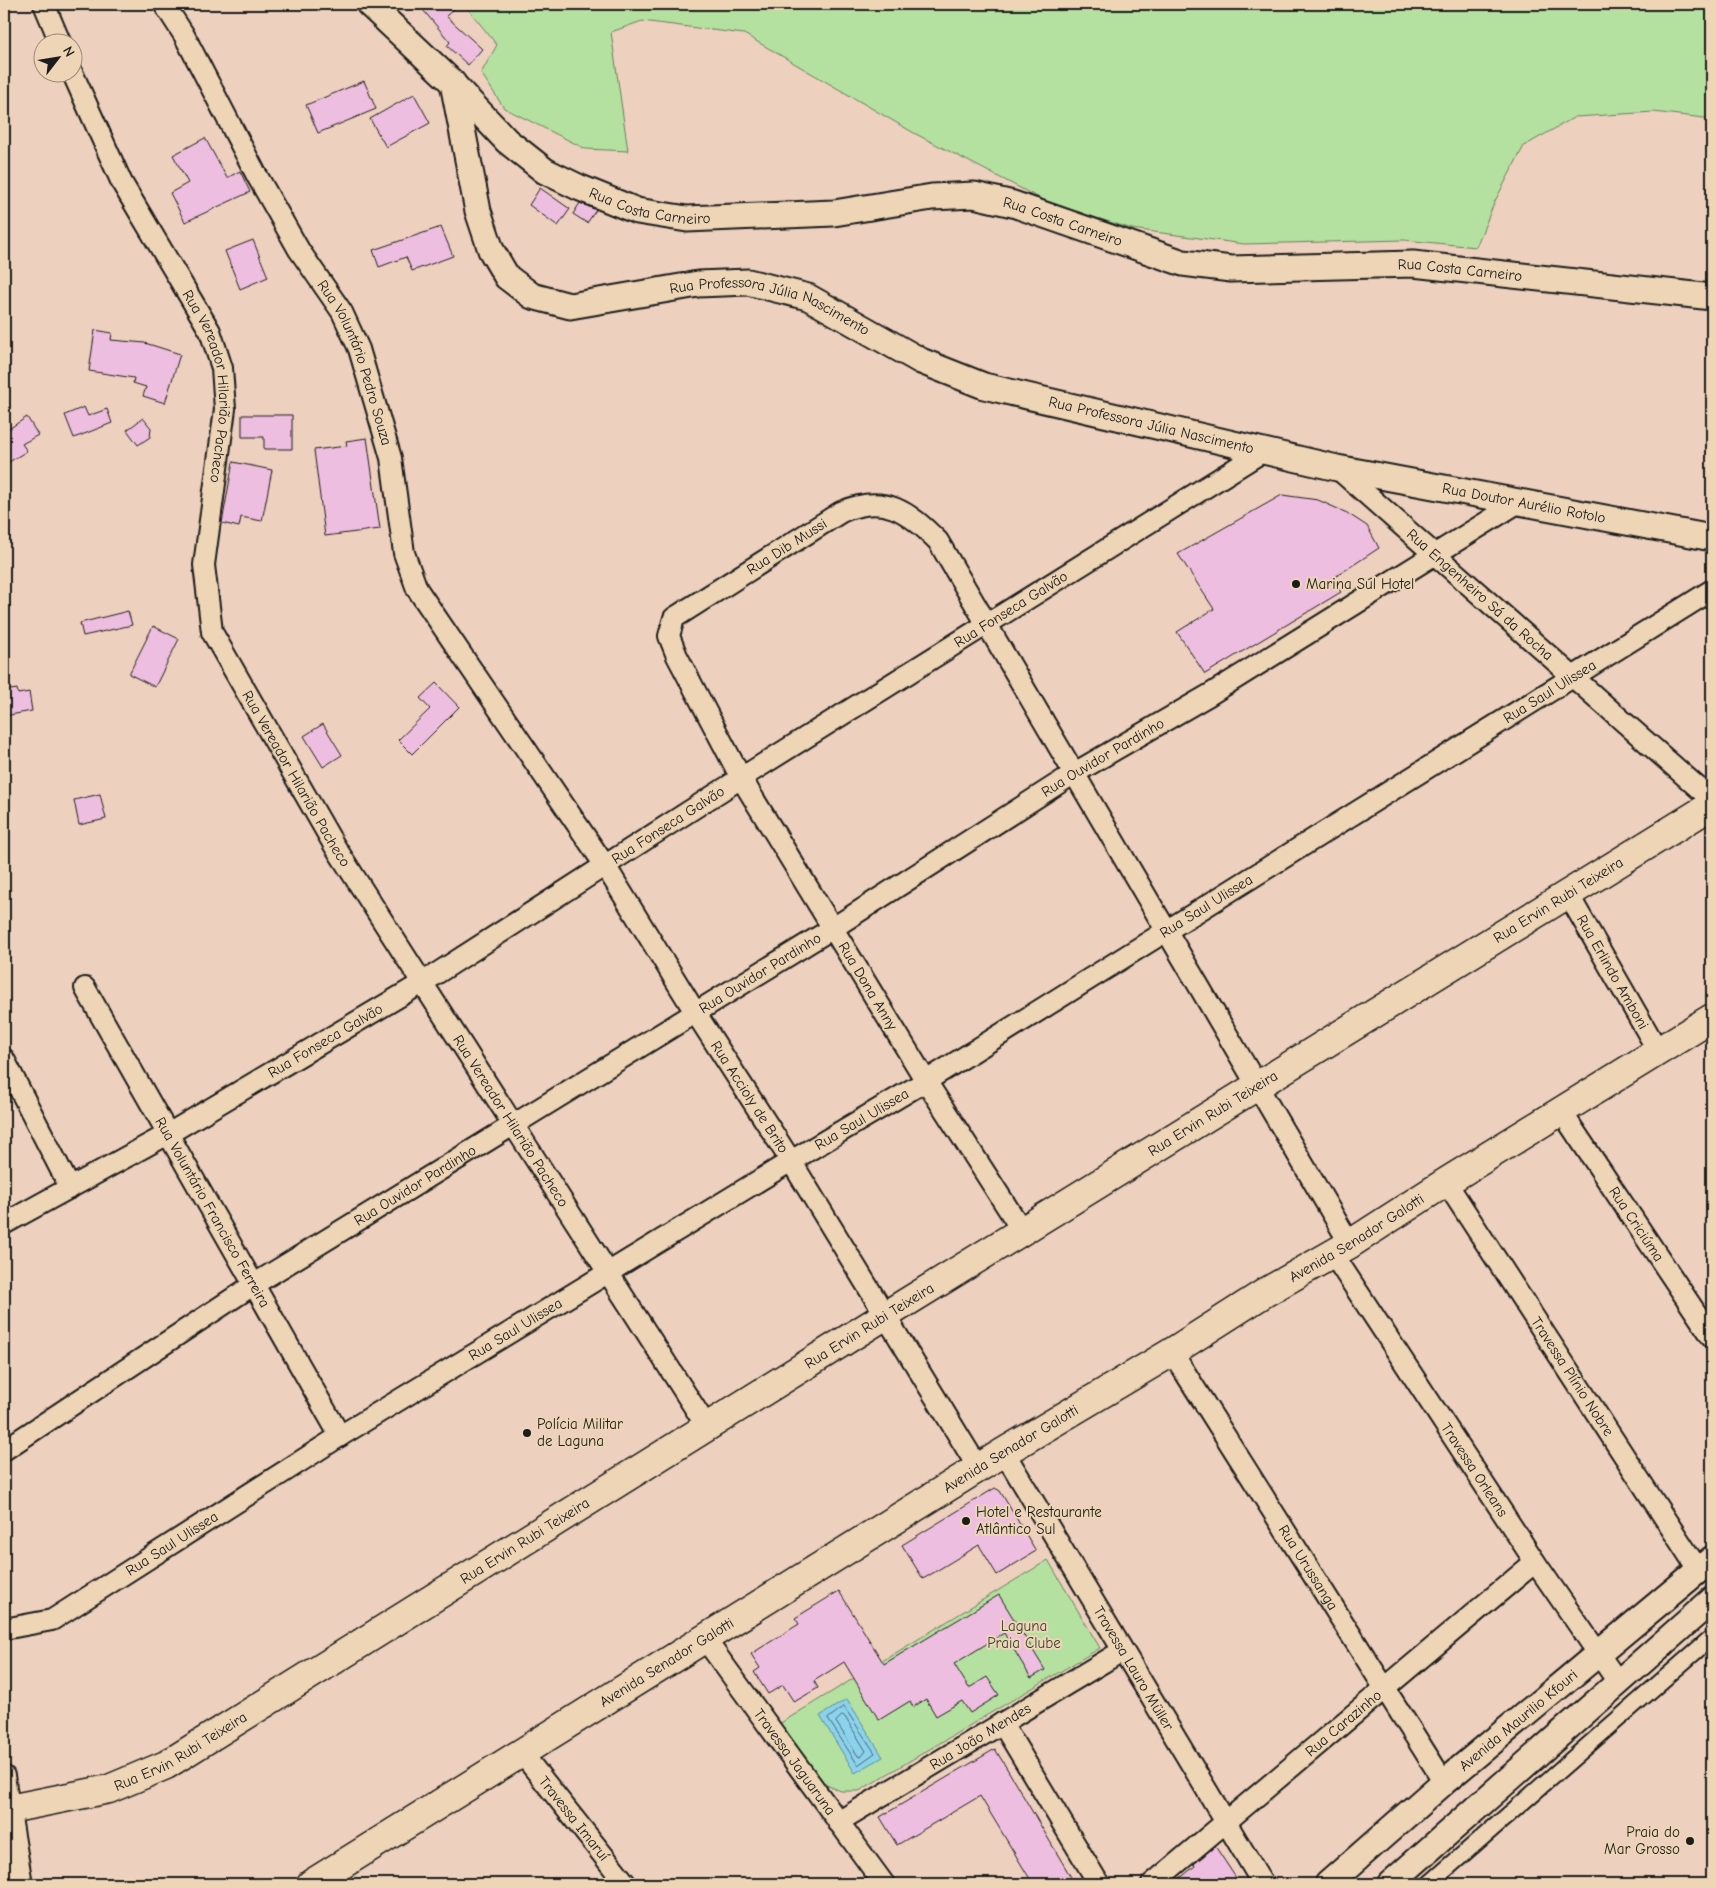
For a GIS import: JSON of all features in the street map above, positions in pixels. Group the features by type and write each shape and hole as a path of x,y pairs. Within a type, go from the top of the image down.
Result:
{"main road":[{"name":"Rua Ervin Rubi Teixeira","path":"7,1809 109,1789 166,1765 886,1315 1712,805"},
{"name":"Avenida Senador Galotti","path":"311,1884 1004,1452 1172,1352 1266,1292 1342,1249 1446,1182 1712,1018"}],"street":[{"path":"44,4 56,32"},
{"name":"Rua Voluntário Pedro Souza","path":"164,4 184,35 256,174 298,250 342,312 359,349 391,458 404,553 417,589 513,730"},
{"path":"369,4 452,83"},
{"name":"Rua Vereador Hilarião Pacheco","path":"77,82 122,183 210,332 222,368 225,409 204,565 212,632 334,845 707,1427"},
{"name":"Rua Costa Carneiro","path":"452,83 507,141 545,171 578,188 637,211 687,219 824,214 932,197 974,195 1013,204 1183,263 1230,269 1412,264 1712,297"},
{"name":"Rua Professora Júlia Nascimento","path":"452,83 478,211 491,250 507,277 532,296 570,306 698,284 748,282 808,297 921,360 984,386 1337,468"},
{"name":"Rua Fonseca Galvão","path":"4,1224 168,1134 422,983 606,867 741,778 1262,452"},
{"name":"Rua Doutor Aurélio Rotolo","path":"1337,468 1712,538"},
{"name":"Rua Engenheiro Sá da Rocha","path":"1337,468 1712,800"},
{"name":"Rua Ouvidor Pardinho","path":"4,1450 253,1284 833,928 1073,774 1209,695 1519,502"},
{"name":"Rua Dib Mussi","path":"677,656 669,636 674,618 840,512 856,505 874,503 896,508 916,520 938,541 1167,932"},
{"name":"Rua Saul Ulissea","path":"4,1629 52,1620 340,1436 791,1160 926,1081 1712,590"},
{"name":"Rua Dona Anny","path":"677,656 741,778 926,1081 1023,1232"},
{"name":"Rua Accioly de Brito","path":"513,730 606,867 695,1012 791,1160 979,1469"},
{"name":"Rua Erlindo Amboni","path":"1568,894 1658,1051"},
{"name":"Travessa Orleans","path":"1167,932 1258,1085 1342,1249 1535,1562 1618,1682"},
{"name":"Rua Voluntário Francisco Ferreira","path":"85,988 340,1436"},
{"path":"4,1059 70,1188"},
{"name":"Rua Criciúma","path":"1561,1111 1712,1337"},
{"name":"Travessa Plínio Nobre","path":"1446,1182 1706,1565"},
{"name":"Rua Urussanga","path":"1172,1352 1444,1782"},
{"name":"Travessa Lauro Müller","path":"1004,1452 1262,1884"},
{"name":"Rua Carazinho","path":"1152,1884 1535,1562"},
{"name":"Avenida Maurilio Kfouri","path":"1328,1884 1444,1782 1706,1565"},
{"path":"1390,1884 1712,1600"},
{"path":"1429,1884 1712,1637"},
{"name":"Travessa Jaguaruna","path":"705,1639 884,1884"},
{"name":"Rua João Mendes","path":"838,1822 1122,1651"},
{"path":"1002,1724 1099,1884"},
{"name":"Travessa Imaruí","path":"521,1752 626,1884"},
{"path":"4,1776 7,1809 22,1884"}],"green space":[{"path":"464,4 1712,4 1712,119 1654,112 1575,117 1524,146 1495,201 1476,247 1405,240 1244,244 1132,229 1049,203 914,133 744,34 642,21 611,32 628,151 586,149 504,108 481,73 497,45"},
{"name":"Laguna Praia Clube","path":"1048,1560 1100,1648 859,1791 841,1791 824,1784 779,1724"}],"water":[{"path":"847,1699 883,1757 855,1773 820,1716"}],"building":[{"path":"418,4 460,4 446,16 482,49 468,65 447,46 450,42"},
{"path":"364,81 376,109 318,133 306,105"},
{"path":"414,94 430,123 386,147 370,119"},
{"path":"205,138 227,178 240,171 250,192 185,222 170,193 188,183 173,155"},
{"path":"540,188 570,209 558,226 529,205"},
{"path":"580,203 596,210 587,223 573,214"},
{"path":"441,227 453,256 412,271 406,257 379,267 373,250"},
{"path":"253,240 268,277 240,289 225,251"},
{"path":"95,330 112,333 111,340 145,343 180,354 165,403 143,396 146,387 133,383 134,378 89,371"},
{"path":"84,407 88,416 107,409 112,423 74,438 65,415"},
{"path":"242,415 292,415 292,449 264,449 264,437 242,437"},
{"path":"27,417 38,435 22,444 27,451 4,465 4,432"},
{"path":"143,418 151,428 150,437 138,445 127,430"},
{"path":"367,438 380,529 325,536 314,450 347,446 346,441"},
{"path":"233,462 272,470 262,521 241,517 239,527 222,523"},
{"name":"Marina Sul Hotel","path":"1282,495 1318,500 1347,513 1367,526 1379,548 1332,579 1341,592 1205,674 1177,632 1214,609 1178,554"},
{"path":"128,611 132,625 83,636 80,623"},
{"path":"153,626 179,639 155,687 129,674"},
{"path":"436,683 459,707 412,754 398,740 430,709 420,698"},
{"path":"17,689 18,694 29,692 32,711 4,716 4,691"},
{"path":"323,724 342,755 323,767 304,736"},
{"path":"100,794 106,819 79,825 74,800"},
{"path":"995,1488 1000,1491 1036,1551 997,1575 979,1545 923,1579 902,1545"},
{"path":"839,1591 884,1664 999,1595 1045,1670 1031,1678 1004,1633 954,1664 969,1688 987,1677 999,1695 970,1713 962,1701 936,1716 926,1699 913,1707 910,1701 879,1720 844,1662 814,1681 818,1688 794,1702 783,1685 768,1694 754,1672 760,1668 751,1654 799,1624 795,1618"},
{"path":"995,1749 1075,1884 1033,1884 980,1796 897,1845 880,1817"},
{"path":"1215,1846 1240,1884 1173,1884 1195,1866 1194,1864"}],"place":[{"name":"Marina Sul Hotel","path":"1296,584"},
{"name":"Polícia Militar de Laguna","path":"527,1433"},
{"name":"Hotel e Restaurante Atlântico Sul","path":"966,1521"},
{"name":"Praia do Mar Grosso","path":"1690,1841"}]}
